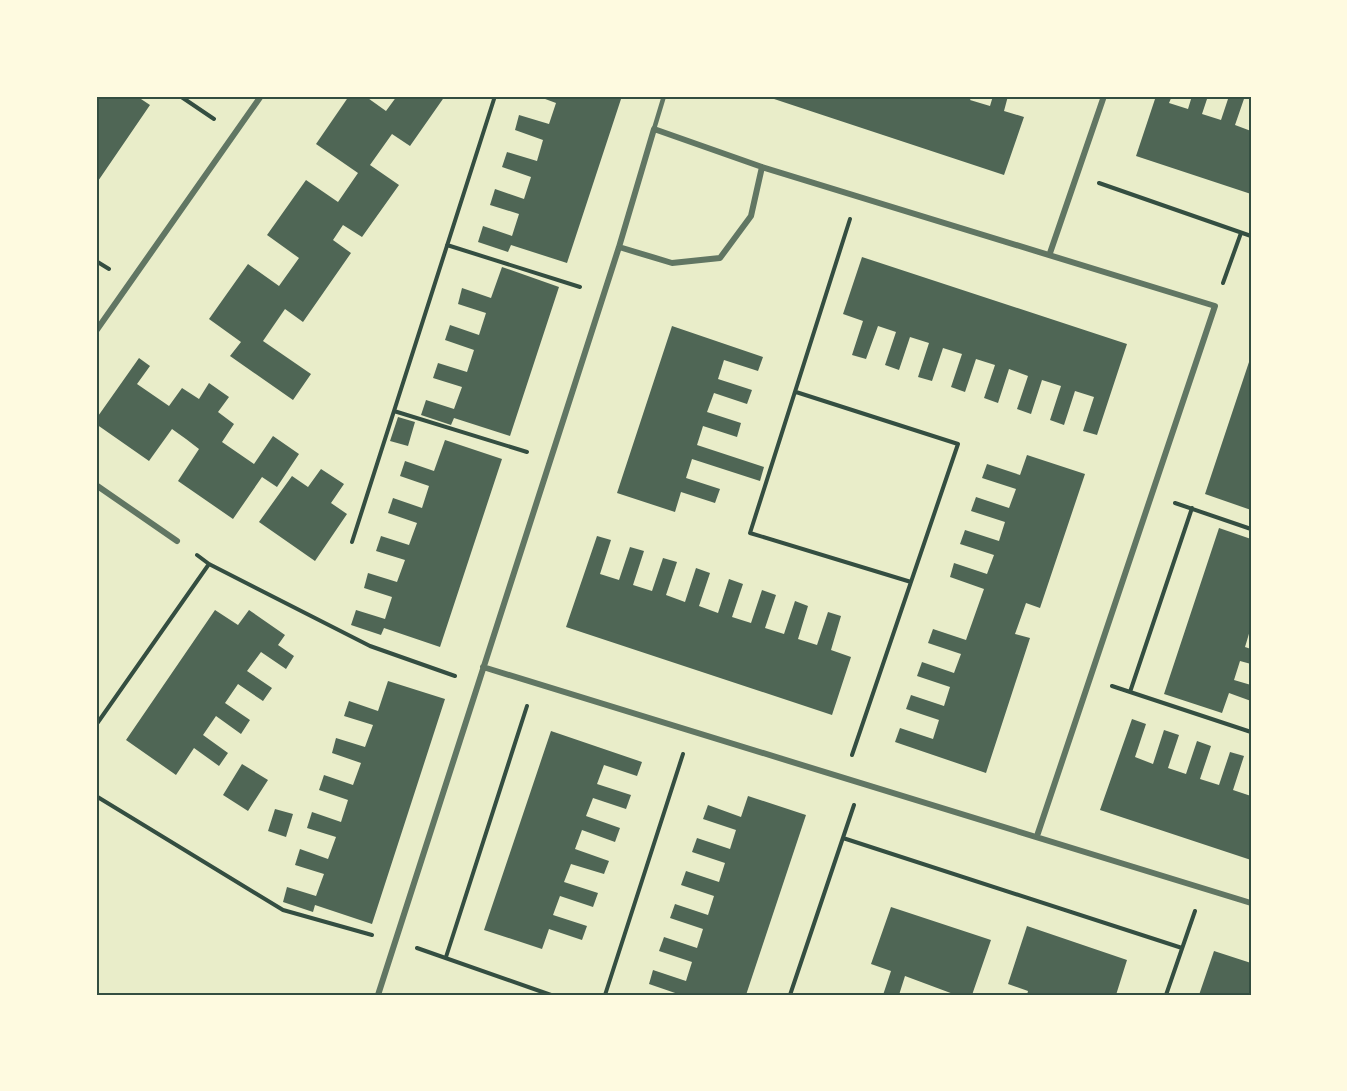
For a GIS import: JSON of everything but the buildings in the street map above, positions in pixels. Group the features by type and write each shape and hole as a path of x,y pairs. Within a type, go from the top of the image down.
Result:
{"street":[{"path":"96,331 261,96"},
{"path":"1050,253 1104,96"},
{"path":"378,995 604,294 654,129 762,167 1050,253 1215,306 1037,836"},
{"path":"619,246 672,263 720,258 751,216 762,167"},
{"path":"96,485 177,541"},
{"path":"483,667 1251,903"}],"lane":[{"path":"654,129 664,96"}],"path":[{"path":"180,96 235,134"},
{"path":"352,542 495,96"},
{"path":"1077,176 1251,236"},
{"path":"858,196 750,533 911,582"},
{"path":"1215,306 1241,233"},
{"path":"447,244 604,294"},
{"path":"796,392 958,444 844,778"},
{"path":"394,411 550,459"},
{"path":"1151,495 1251,529"},
{"path":"1130,692 1192,508"},
{"path":"177,541 209,564 370,646 478,684"},
{"path":"96,725 209,564"},
{"path":"1089,679 1251,732"},
{"path":"446,957 534,683"},
{"path":"605,995 690,730"},
{"path":"790,995 861,783"},
{"path":"96,796 283,910 446,957 552,995"},
{"path":"843,838 1182,948"},
{"path":"1166,995 1203,888"}]}
